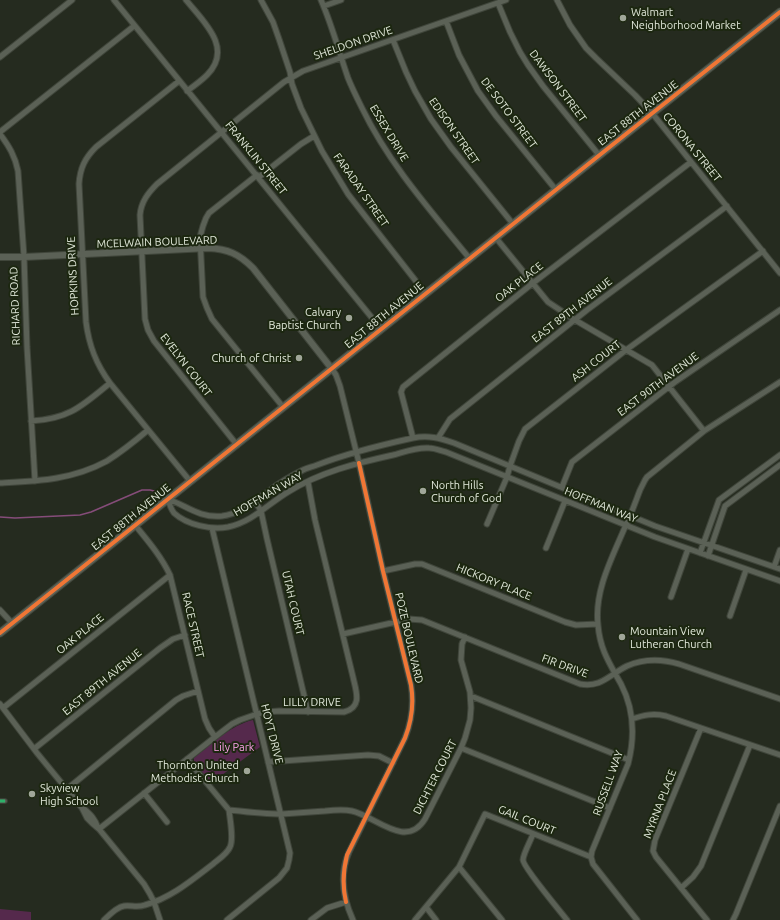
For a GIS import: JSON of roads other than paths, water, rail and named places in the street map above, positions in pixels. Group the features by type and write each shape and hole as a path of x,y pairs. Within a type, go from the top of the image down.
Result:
{"main road":[{"name":"EAST 88TH AVENUE","path":"0,633 780,12"}],"street":[{"path":"0,57 72,0"},
{"name":"FRANKLIN STREET","path":"114,0 258,176 381,330"},
{"path":"186,0 214,36 217,49 216,59 210,71 187,91"},
{"name":"FARADAY STREET","path":"261,0 273,22 301,108 314,136 333,170 364,216 426,294"},
{"name":"ESSEX DRIVE","path":"321,0 348,77 362,109 375,133 398,169 470,259"},
{"path":"324,6 341,0"},
{"name":"SHELDON DRIVE","path":"222,133 292,77 303,71 506,0"},
{"name":"CORONA STREET","path":"558,0 570,25 586,48 631,91 652,114 780,273"},
{"name":"DAWSON STREET","path":"498,3 510,32 528,65 543,86 599,155"},
{"name":"DE SOTO STREET","path":"446,21 459,55 478,91 496,116 556,190"},
{"path":"0,133 134,26"},
{"name":"EDISON STREET","path":"393,40 420,101 431,119 451,147 512,224"},
{"name":"HOPKINS DRIVE","path":"180,81 96,147 86,158 81,170 79,184 87,331 95,358 110,383 190,481"},
{"name":"RICHARD ROAD","path":"0,133 11,149 17,167 24,257 27,347 35,482"},
{"name":"EVELYN COURT","path":"222,133 150,190 140,212 141,251 145,319 151,337 236,445"},
{"path":"284,407 212,319 209,313 203,297 200,236 209,213 301,144 314,136"},
{"name":"OAK PLACE","path":"413,438 401,392 403,387 533,283 691,162"},
{"name":"EAST 89TH AVENUE","path":"438,438 450,420 575,320 727,206"},
{"path":"496,238 548,302 575,320 652,365 704,431"},
{"name":"MCELWAIN BOULEVARD","path":"0,257 201,248 233,252 253,268 332,369"},
{"name":"ASH COURT","path":"487,524 507,477 522,435 526,429 626,350 763,251"},
{"name":"EAST 90TH AVENUE","path":"562,487 572,462 669,386 780,310"},
{"name":"POZE BOULEVARD","path":"332,369 340,386 359,463 411,685 413,700 410,726 405,738 348,852 343,878 343,888 346,902 353,920"},
{"name":"RUSSELL WAY","path":"590,857 629,760 633,737 632,719 626,694 608,662 602,645 598,624 598,607 602,585 640,490 647,477 704,431 780,382"},
{"path":"31,421 53,419 70,413 110,383"},
{"path":"0,483 52,480 94,468 116,455 148,430"},
{"name":"HOFFMAN WAY","path":"168,499 195,512 205,515 223,516 233,514 242,510 270,490 304,469 356,452 426,436 454,443 656,526 777,568"},
{"name":"HOFFMAN WAY","path":"168,499 173,512 184,520 212,528 228,527 245,522 287,493 332,471 359,463 428,448 446,452 626,526 780,581"},
{"path":"700,553 719,500 780,455"},
{"path":"708,556 725,506 780,465"},
{"name":"LILLY DRIVE","path":"99,829 214,737 240,720 257,714 279,711 344,712 352,709 356,704 357,698 315,520 308,482"},
{"name":"UTAH COURT","path":"255,501 261,512 308,712"},
{"path":"546,548 565,501"},
{"name":"RACE STREET","path":"135,525 158,553 170,575 205,719 214,737"},
{"name":"HOYT DRIVE","path":"212,528 289,849 287,868 280,878 227,920"},
{"path":"670,597 688,549"},
{"path":"777,568 780,550"},
{"name":"HICKORY PLACE","path":"384,571 415,564 422,564 570,624 598,624"},
{"path":"730,616 746,570"},
{"name":"OAK PLACE","path":"2,706 170,575"},
{"path":"0,610 12,623"},
{"name":"FIR DRIVE","path":"343,634 409,619 418,619 580,684 590,686 597,684 628,666 642,662 672,662 780,699"},
{"name":"EAST 89TH AVENUE","path":"34,749 160,648 173,639 185,635"},
{"name":"DICHTER COURT","path":"230,810 280,814 338,810 353,811 399,832 410,831 419,826 426,819 461,748 468,730 472,708 471,696 461,660 462,644 465,637"},
{"path":"67,789 176,700 198,691"},
{"path":"471,696 629,760"},
{"path":"2,706 34,749 82,808 92,823 99,829 144,884 154,902 160,920"},
{"path":"632,719 643,715 653,714 676,718 780,755"},
{"name":"MYRNA PLACE","path":"701,728 656,840 654,851 656,857 707,920"},
{"path":"681,888 693,877 700,866 750,745"},
{"path":"461,748 610,808"},
{"path":"268,762 368,755 379,756 393,763"},
{"path":"104,920 121,907 140,907 180,889 227,852 231,845 230,810 187,759"},
{"path":"144,793 167,822"},
{"path":"0,800 5,801"},
{"path":"732,920 736,914 780,806"},
{"name":"GAIL COURT","path":"415,920 459,867 485,814 590,857"},
{"path":"533,834 523,857 523,863 567,920"},
{"path":"590,857 593,864 637,920"},
{"path":"459,867 502,920"},
{"path":"311,920 327,908 346,902"},
{"path":"426,907 436,920"}],"waterway":[{"path":"0,517 15,518 80,515 91,512 142,490 158,492"}],"place":[{"name":"Walmart Neighborhood Market","path":"623,18"},
{"name":"Calvary Baptist Church","path":"349,318"},
{"name":"Church of Christ","path":"299,358"},
{"name":"North Hills Church of God","path":"423,491"},
{"name":"Mountain View Lutheran Church","path":"622,637"},
{"name":"Thornton United Methodist Church","path":"247,771"},
{"name":"Skyview High School","path":"32,794"}],"park label":[{"name":"Lily Park","path":"234,747"}]}
